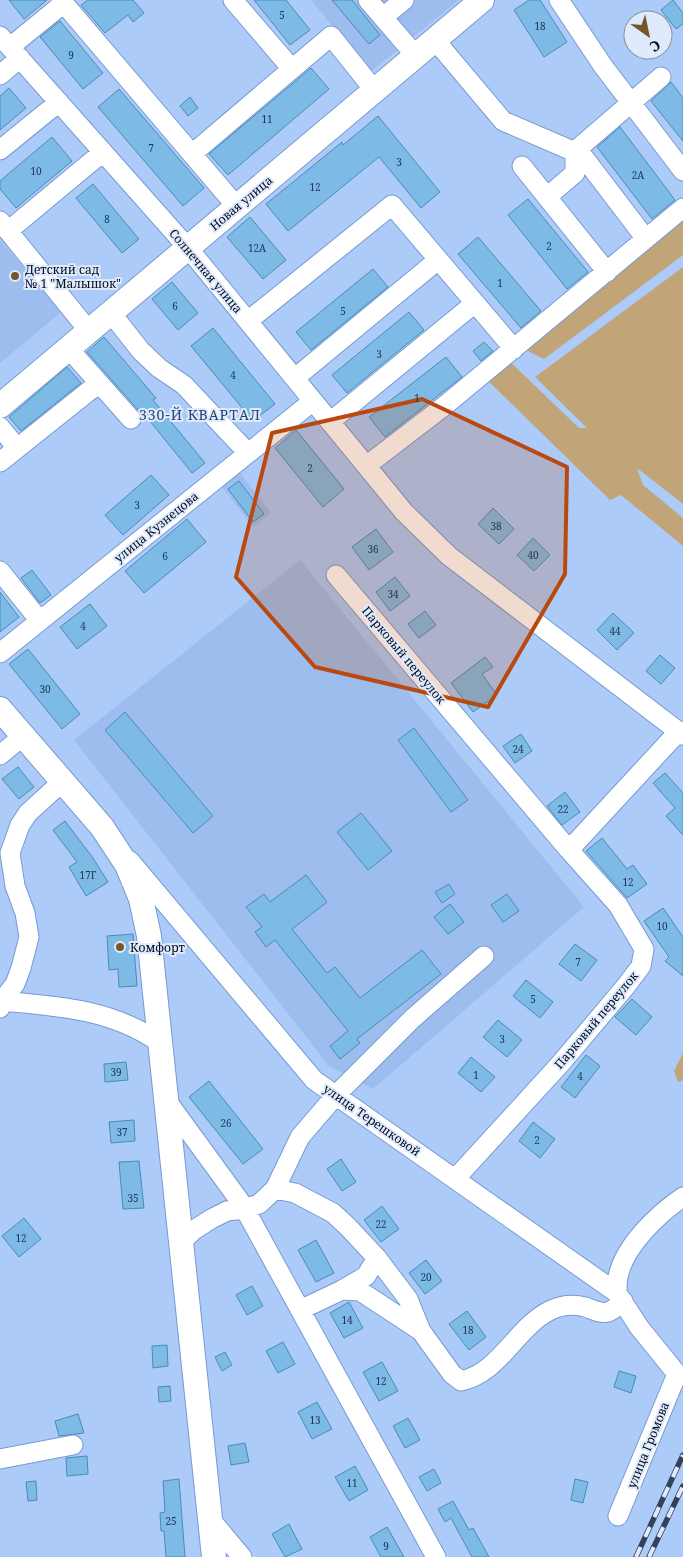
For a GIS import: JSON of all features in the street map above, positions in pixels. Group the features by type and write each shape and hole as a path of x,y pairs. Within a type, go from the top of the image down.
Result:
{"main road":[{"name":"Новая улица","path":"0,406 482,0"},
{"name":"улица Терешковой","path":"0,709 102,827 127,865 141,900 149,936 214,1557"}],"street":[{"path":"233,0 292,69"},
{"path":"368,0 416,56"},
{"path":"383,17 404,0"},
{"path":"559,0 603,66 683,171"},
{"path":"0,75 10,47 63,2 237,207"},
{"path":"192,154 331,36 375,91"},
{"path":"434,40 503,121 582,155 646,239"},
{"name":"Солнечная улица","path":"10,47 188,248 404,512 449,556 681,733"},
{"path":"574,151 661,77"},
{"path":"0,150 59,102"},
{"path":"547,197 575,173 574,151"},
{"path":"89,331 4,226 103,152"},
{"path":"522,166 606,272"},
{"path":"248,321 392,205 514,349"},
{"path":"366,466 443,407 683,208"},
{"path":"294,378 438,260"},
{"path":"330,422 475,303"},
{"path":"111,313 141,351 160,368 184,385 248,453"},
{"path":"68,349 131,420"},
{"path":"0,462 99,383"},
{"name":"улица Кузнецова","path":"0,653 313,401"},
{"path":"0,427 17,448"},
{"path":"0,572 40,621"},
{"name":"Парковый переулок","path":"336,575 569,850 618,905 644,949 640,966 626,986 560,1063 455,1179"},
{"path":"569,850 681,733"},
{"path":"0,755 23,736"},
{"path":"1,1003 14,984 21,968 29,937 25,913 15,886 10,853 20,825 28,813 62,782"},
{"path":"0,840 20,825"},
{"name":"улица Терешковой","path":"102,827 314,1080 620,1297 639,1327 677,1374"},
{"path":"181,1242 194,1230 212,1219 227,1211 244,1209 259,1204 275,1190 300,1137 336,1095 412,1019 484,956"},
{"path":"1,1003 68,1008 117,1019 148,1035 160,1044"},
{"name":"улица Терешковой","path":"166,1101 244,1209 436,1557"},
{"path":"275,1190 295,1193 333,1213 377,1258 408,1299 421,1331 452,1374 461,1381 472,1379 494,1362 530,1324 550,1310 566,1305 609,1312 620,1297 618,1276 626,1255 644,1232 666,1209 683,1197"},
{"path":"300,1310 366,1276 377,1258"},
{"path":"342,1290 360,1291 421,1331"},
{"name":"улица Громова","path":"618,1516 677,1374"},
{"path":"0,1459 73,1445"},
{"path":"211,1520 242,1557"}],"highlighted area":[{"path":"422,399 567,467 565,574 488,707 315,667 236,577 272,433"}],"shaded area":[{"path":"311,0 459,0 370,72"},
{"path":"683,214 683,255 544,359 528,351 530,333"},
{"name":"Детский сад № 1 \"Малышок\"","path":"0,240 61,312 0,363"},
{"path":"683,267 683,504 637,468 643,485 683,518 683,546 621,495 610,500 481,374 503,355 579,428 587,428 535,377"},
{"path":"240,473 271,513 253,527 222,487"},
{"path":"300,560 584,907 373,1089 329,1066 74,740"},
{"path":"683,1053 683,1080 678,1082 674,1071"}],"building":[{"path":"9,0 47,0 24,19"},
{"path":"88,0 133,0 144,13 133,22 128,15 105,33 81,5"},
{"path":"254,0 286,0 310,30 290,45"},
{"path":"332,0 352,0 380,35 369,44"},
{"path":"529,0 540,0 567,42 544,57 514,10"},
{"path":"673,0 683,13 683,24 676,29 673,25 673,10 661,10"},
{"path":"60,21 103,73 83,89 40,37"},
{"path":"311,68 329,89 228,175 209,154"},
{"path":"671,82 683,98 683,141 651,101"},
{"path":"9,88 26,108 0,130 0,96"},
{"path":"119,89 204,188 183,206 98,107"},
{"path":"190,97 198,108 188,116 180,106"},
{"path":"378,116 440,192 421,208 379,157 288,231 266,204 342,142 343,145"},
{"path":"620,127 675,200 652,219 597,147"},
{"path":"52,137 72,161 16,208 0,189 0,181"},
{"path":"93,184 139,239 122,253 76,198"},
{"path":"528,199 588,272 567,289 508,215"},
{"path":"250,217 286,260 263,279 227,237"},
{"path":"478,237 541,311 521,328 458,254"},
{"path":"373,269 388,287 311,350 296,332"},
{"path":"172,282 198,313 178,330 152,299"},
{"path":"409,312 424,330 347,393 332,375"},
{"path":"213,328 275,404 253,421 191,346"},
{"path":"104,337 156,398 153,400 205,463 192,473 141,410 140,412 87,352"},
{"path":"484,342 493,351 481,361 473,351"},
{"path":"446,357 462,377 385,437 369,417"},
{"path":"67,367 81,383 21,431 9,417"},
{"path":"296,430 344,489 323,507 275,448"},
{"path":"151,475 169,495 123,535 105,515"},
{"path":"239,481 264,514 253,522 228,489"},
{"path":"493,508 514,529 499,544 478,524"},
{"path":"187,519 206,542 144,593 125,571"},
{"path":"376,529 393,552 369,570 352,547"},
{"path":"533,538 550,555 534,571 517,555"},
{"path":"32,570 51,595 40,603 21,578"},
{"path":"395,577 410,596 390,611 376,592"},
{"path":"0,592 19,617 0,632"},
{"path":"90,604 107,626 77,649 60,627"},
{"path":"425,611 436,625 419,638 408,624"},
{"path":"613,613 634,633 617,650 597,630"},
{"path":"28,649 80,714 62,729 9,664"},
{"path":"660,655 675,668 661,684 646,671"},
{"path":"485,657 493,667 482,674 497,695 473,712 451,683"},
{"path":"125,712 213,816 193,833 105,730"},
{"path":"414,728 468,800 451,812 398,740"},
{"path":"521,734 532,751 515,763 503,746"},
{"path":"18,767 34,787 19,799 2,779"},
{"path":"665,773 683,793 683,835 666,816 675,808 653,783"},
{"path":"565,792 580,812 562,825 547,806"},
{"path":"361,813 392,851 368,870 337,832"},
{"path":"65,821 93,858 108,882 86,896 69,867 77,862 53,830"},
{"path":"602,838 627,869 633,865 647,884 627,898 586,851"},
{"path":"306,875 327,902 292,929 327,973 335,967 360,998 422,950 441,974 357,1039 360,1043 340,1059 330,1046 348,1031 275,940 266,947 255,932 262,927 246,907 264,894 270,902"},
{"path":"449,884 455,894 442,903 435,892"},
{"path":"507,894 519,911 503,922 491,905"},
{"path":"450,904 464,922 448,934 434,917"},
{"path":"663,908 683,937 683,976 665,961 669,957 644,921"},
{"path":"133,934 137,986 119,987 118,969 109,970 107,936"},
{"path":"575,944 597,960 581,981 559,964"},
{"path":"526,980 553,1002 540,1018 513,996"},
{"path":"632,999 652,1017 636,1035 615,1017"},
{"path":"498,1020 522,1040 507,1057 483,1037"},
{"path":"586,1055 600,1066 575,1098 561,1087"},
{"path":"471,1057 495,1077 481,1092 458,1073"},
{"path":"126,1062 128,1080 105,1082 104,1064"},
{"path":"209,1081 263,1149 243,1164 189,1097"},
{"path":"134,1120 135,1141 111,1143 109,1122"},
{"path":"533,1122 555,1139 540,1158 519,1141"},
{"path":"341,1159 356,1182 342,1191 327,1169"},
{"path":"139,1161 144,1208 123,1209 119,1162"},
{"path":"382,1206 399,1229 381,1242 364,1220"},
{"path":"24,1218 41,1239 19,1257 2,1236"},
{"path":"316,1240 334,1273 316,1282 298,1250"},
{"path":"426,1260 442,1281 425,1294 409,1273"},
{"path":"252,1286 263,1306 247,1315 236,1295"},
{"path":"349,1302 363,1328 344,1338 330,1313"},
{"path":"467,1311 486,1337 469,1350 449,1324"},
{"path":"283,1342 295,1364 278,1373 266,1351"},
{"path":"167,1345 168,1366 153,1368 152,1346"},
{"path":"225,1352 232,1365 222,1371 215,1357"},
{"path":"382,1362 398,1391 379,1401 363,1372"},
{"path":"619,1371 636,1376 631,1393 614,1387"},
{"path":"170,1386 171,1401 159,1402 158,1387"},
{"path":"317,1402 332,1429 312,1439 298,1412"},
{"path":"78,1414 84,1433 59,1436 55,1421"},
{"path":"408,1418 420,1440 405,1448 393,1426"},
{"path":"245,1443 249,1462 231,1465 228,1446"},
{"path":"87,1456 88,1474 67,1476 66,1458"},
{"path":"355,1466 368,1490 349,1501 335,1477"},
{"path":"434,1469 441,1483 427,1491 419,1477"},
{"path":"179,1479 185,1557 166,1557 164,1531 161,1531 160,1513 165,1512 163,1481"},
{"path":"575,1479 588,1482 583,1503 571,1500"},
{"path":"36,1481 37,1500 28,1501 26,1482"},
{"path":"453,1501 469,1530 473,1528 489,1557 472,1557 451,1518 445,1522 438,1509"},
{"path":"289,1524 302,1549 285,1557 272,1534"},
{"path":"387,1527 404,1557 381,1557 370,1537"}],"railway":[{"path":"636,1557 683,1455"},
{"path":"649,1557 683,1486"}],"place":[{"name":"Детский сад № 1 \"Малышок\"","path":"15,276"},
{"name":"Комфорт","path":"120,947"}],"district":[{"name":"330-Й КВАРТАЛ","path":"200,414"}]}
